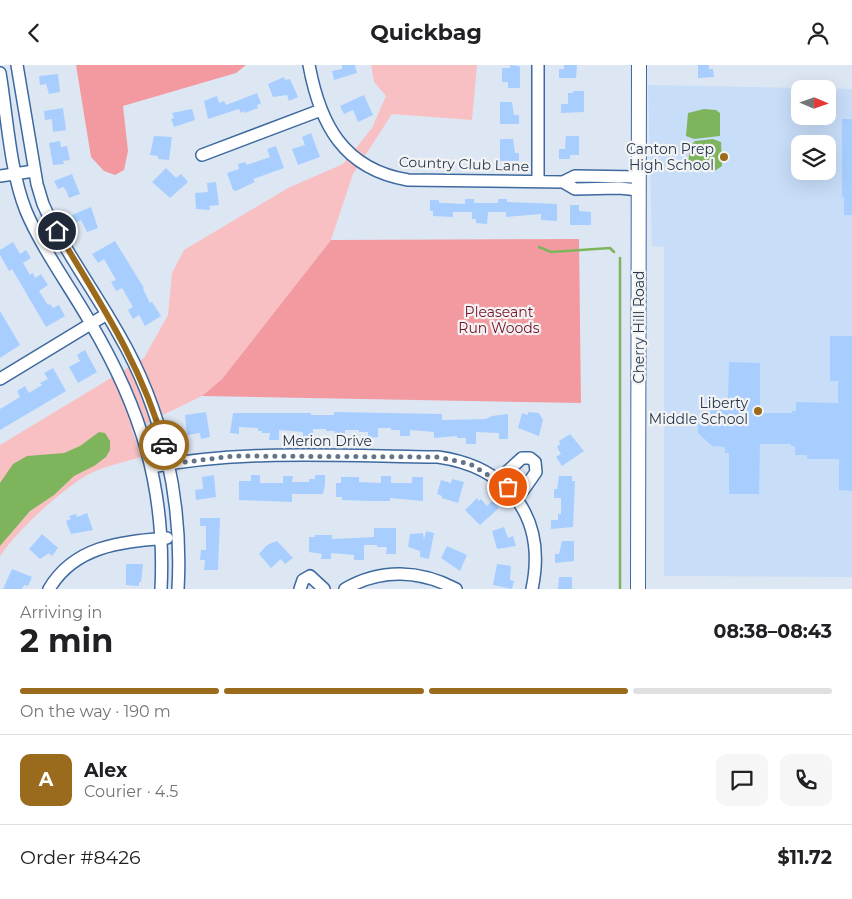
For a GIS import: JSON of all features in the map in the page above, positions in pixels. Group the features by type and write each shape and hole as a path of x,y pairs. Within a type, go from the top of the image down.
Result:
{"main road":[{"name":"Cherry Hill Road","path":"638,589 639,65"}],"street":[{"path":"17,65 39,194 47,214 107,314 142,378 158,424 169,464 179,537 178,589"},
{"name":"Country Club Lane","path":"309,65 321,110 330,130 346,151 367,167 388,176 408,180 563,182 575,176 639,184"},
{"path":"538,65 538,181"},
{"path":"0,73 22,200 31,222 125,385 151,467 161,539 161,589"},
{"path":"202,155 321,110"},
{"path":"0,176 34,171"},
{"path":"0,379 107,314"},
{"name":"Merion Drive","path":"151,467 234,456 438,457 470,464 508,487 517,499 529,528 534,550 532,589"},
{"path":"498,480 522,458 530,458 535,461 536,472 517,499"},
{"path":"49,589 68,567 88,552 119,543 179,537"},
{"path":"345,589 369,578 400,573 423,576 456,589"},
{"path":"300,589 303,580 310,576 324,589"}],"shaded area":[{"path":"371,65 477,65 472,120 392,114 353,174 331,240 222,379 202,396 132,430 141,457 103,468 82,478 60,494 38,514 0,556 0,445 144,358 168,315 172,273 184,250 288,188 343,164 372,128 386,96 374,82"},
{"name":"Liberty Middle School","path":"648,85 791,88 791,125 836,125 836,89 852,89 852,577 664,576 664,247 652,246"},
{"path":"704,109 716,110 720,113 720,136 694,139 686,136 688,113"},
{"path":"713,139 721,142 722,166 713,172 688,164 690,146 695,141"},
{"path":"99,432 105,433 110,441 110,450 106,457 94,466 74,476 54,495 30,511 0,546 0,483 13,464 27,456 64,453 80,446"}],"green space":[{"path":"76,65 246,65 236,73 123,106 128,151 124,170 115,175 104,171 91,157"},
{"name":"Pleaseant Run Woods","path":"579,239 581,403 202,396 222,379 331,240"}],"building":[{"path":"342,65 355,65 357,73 334,80 332,71 342,69"},
{"path":"510,65 519,66 520,68 520,88 508,88 508,82 502,82 502,68 510,68"},
{"path":"564,65 577,65 576,78 559,78 559,69 564,69"},
{"path":"698,65 709,65 709,69 713,69 714,77 698,78"},
{"path":"58,74 60,92 49,94 46,84 40,85 39,76"},
{"path":"284,77 285,80 290,79 298,97 289,101 287,95 273,97 268,84"},
{"path":"573,91 584,91 584,112 561,113 561,104 568,104 568,93 573,93"},
{"path":"257,93 261,103 257,105 258,108 245,113 244,111 241,113 239,109 208,119 204,101 217,96 219,103 224,101 226,105"},
{"path":"364,95 373,115 358,122 353,110 344,114 340,106"},
{"path":"500,102 512,102 514,115 519,115 519,124 500,124"},
{"path":"63,108 66,130 53,132 52,119 45,120 44,111"},
{"path":"192,109 195,120 174,127 171,119 174,118 172,113"},
{"path":"842,119 852,119 852,215 844,215 844,197 842,197"},
{"path":"311,133 320,157 298,165 292,149 305,145 302,137"},
{"path":"154,136 172,137 169,160 158,159 158,156 150,155"},
{"path":"566,136 579,136 579,155 570,155 570,159 559,159 559,149 565,149"},
{"path":"500,139 513,139 515,153 519,153 519,161 500,161"},
{"path":"60,141 61,147 67,146 70,160 63,161 64,164 53,165 49,143"},
{"path":"276,146 284,168 253,179 255,182 236,191 233,190 227,173 239,169 238,164 245,162 247,165 270,157 267,149"},
{"path":"166,168 176,178 181,174 188,182 170,198 152,182"},
{"path":"72,174 80,194 69,198 66,190 63,187 58,189 54,181"},
{"path":"216,182 219,205 209,206 210,210 196,209 195,193 208,192 207,183"},
{"path":"465,199 474,199 474,203 498,203 498,199 507,199 507,202 557,204 557,221 541,220 541,214 506,217 506,212 488,212 487,224 476,223 476,219 472,219 472,212 453,212 453,217 433,216 433,211 430,211 430,200 439,200 439,203 465,204"},
{"path":"570,205 579,205 579,211 591,212 591,225 570,225"},
{"path":"91,207 98,228 87,232 81,220 75,223 72,215"},
{"path":"115,241 144,288 150,303 152,302 161,316 145,326 139,315 133,319 128,310 133,307 122,288 116,291 111,282 116,280 104,259 98,263 92,254"},
{"path":"13,242 20,254 26,250 31,258 23,263 30,275 33,273 35,278 41,274 48,285 39,291 48,305 50,304 53,308 59,305 65,316 46,327 12,269 9,271 0,255 0,250"},
{"path":"0,311 20,345 0,358"},
{"path":"830,336 852,336 852,491 839,490 839,459 807,459 807,455 795,455 795,446 791,446 791,444 760,444 759,494 729,494 729,453 725,453 725,447 712,446 698,433 698,424 712,410 725,410 725,403 728,403 729,362 760,363 760,413 792,413 792,411 796,411 796,402 838,403 838,381 830,381"},
{"path":"85,350 97,372 78,383 69,367 80,361 77,355"},
{"path":"53,368 66,391 0,430 0,409 20,397 17,391 25,386 29,393 42,385 40,383 48,379 44,373"},
{"path":"206,412 210,437 201,439 200,433 187,435 185,415"},
{"path":"334,412 442,414 442,420 486,419 492,416 508,414 508,439 499,439 499,433 476,432 476,444 466,444 466,438 457,438 457,436 434,438 434,432 410,430 410,436 400,436 400,430 391,430 391,428 378,428 378,437 368,438 368,432 359,432 359,430 345,430 345,438 335,438 335,431 313,429 313,438 303,438 303,432 279,430 279,440 269,440 270,433 262,433 262,431 258,431 258,428 239,427 239,434 230,433 233,413 311,413 311,415 334,415"},
{"path":"528,412 539,413 543,420 539,436 518,428 522,413 528,415"},
{"path":"570,434 584,451 562,466 556,457 561,454 557,447 560,444 559,441"},
{"path":"214,475 216,497 196,500 195,490 203,489 202,477"},
{"path":"251,475 260,475 260,483 283,483 283,476 293,476 292,482 309,482 309,479 315,479 315,475 325,475 325,485 323,494 292,494 292,502 239,500 239,481 251,481"},
{"path":"381,476 391,476 391,483 412,483 412,477 423,477 423,501 390,498 390,501 342,500 342,497 336,497 336,483 341,483 341,477 359,477 359,482 381,483"},
{"path":"559,476 572,476 572,481 575,481 573,527 551,529 551,520 558,520 558,514 561,514 561,498 554,498 554,489 557,489"},
{"path":"452,479 464,482 458,503 442,498 442,496 437,494 441,480 451,483"},
{"path":"477,498 479,501 481,499 487,506 492,501 499,508 480,525 465,510"},
{"path":"87,513 93,530 71,534 66,521 71,519 69,516 76,514 77,517"},
{"path":"200,518 220,518 218,570 204,570 205,560 200,560 201,550 206,550 206,526 200,526"},
{"path":"504,527 508,538 513,536 516,546 497,549 492,531"},
{"path":"374,528 396,528 396,554 386,554 387,547 377,547 377,545 364,545 364,560 354,560 354,555 331,553 331,559 321,559 322,554 309,552 309,537 332,535 332,539 374,537"},
{"path":"426,531 434,533 429,559 420,557 420,551 408,547 410,534 423,533 424,540"},
{"path":"42,534 58,548 52,556 49,553 40,559 29,549"},
{"path":"277,541 293,558 285,564 281,559 271,568 259,554 267,545"},
{"path":"562,541 574,541 574,561 555,563 555,554 559,554"},
{"path":"447,546 467,555 460,571 441,558"},
{"path":"126,564 143,564 139,586 126,585"},
{"path":"497,564 511,566 510,580 514,581 512,589 493,585"},
{"path":"12,569 32,577 28,586 24,585 22,589 3,589"},
{"path":"559,577 572,577 572,589 558,589"}],"waterway":[{"path":"539,247 551,252 610,248 614,252"},
{"path":"620,258 620,589"}],"way so far":[{"path":"164,445 169,464 200,458 234,456 438,457 470,464 508,487"}],"place":[{"name":"Canton Prep High School","path":"724,157"},
{"name":"Liberty Middle School","path":"758,411"}],"route":[{"path":"57,231 118,333 142,378 164,445"}]}
